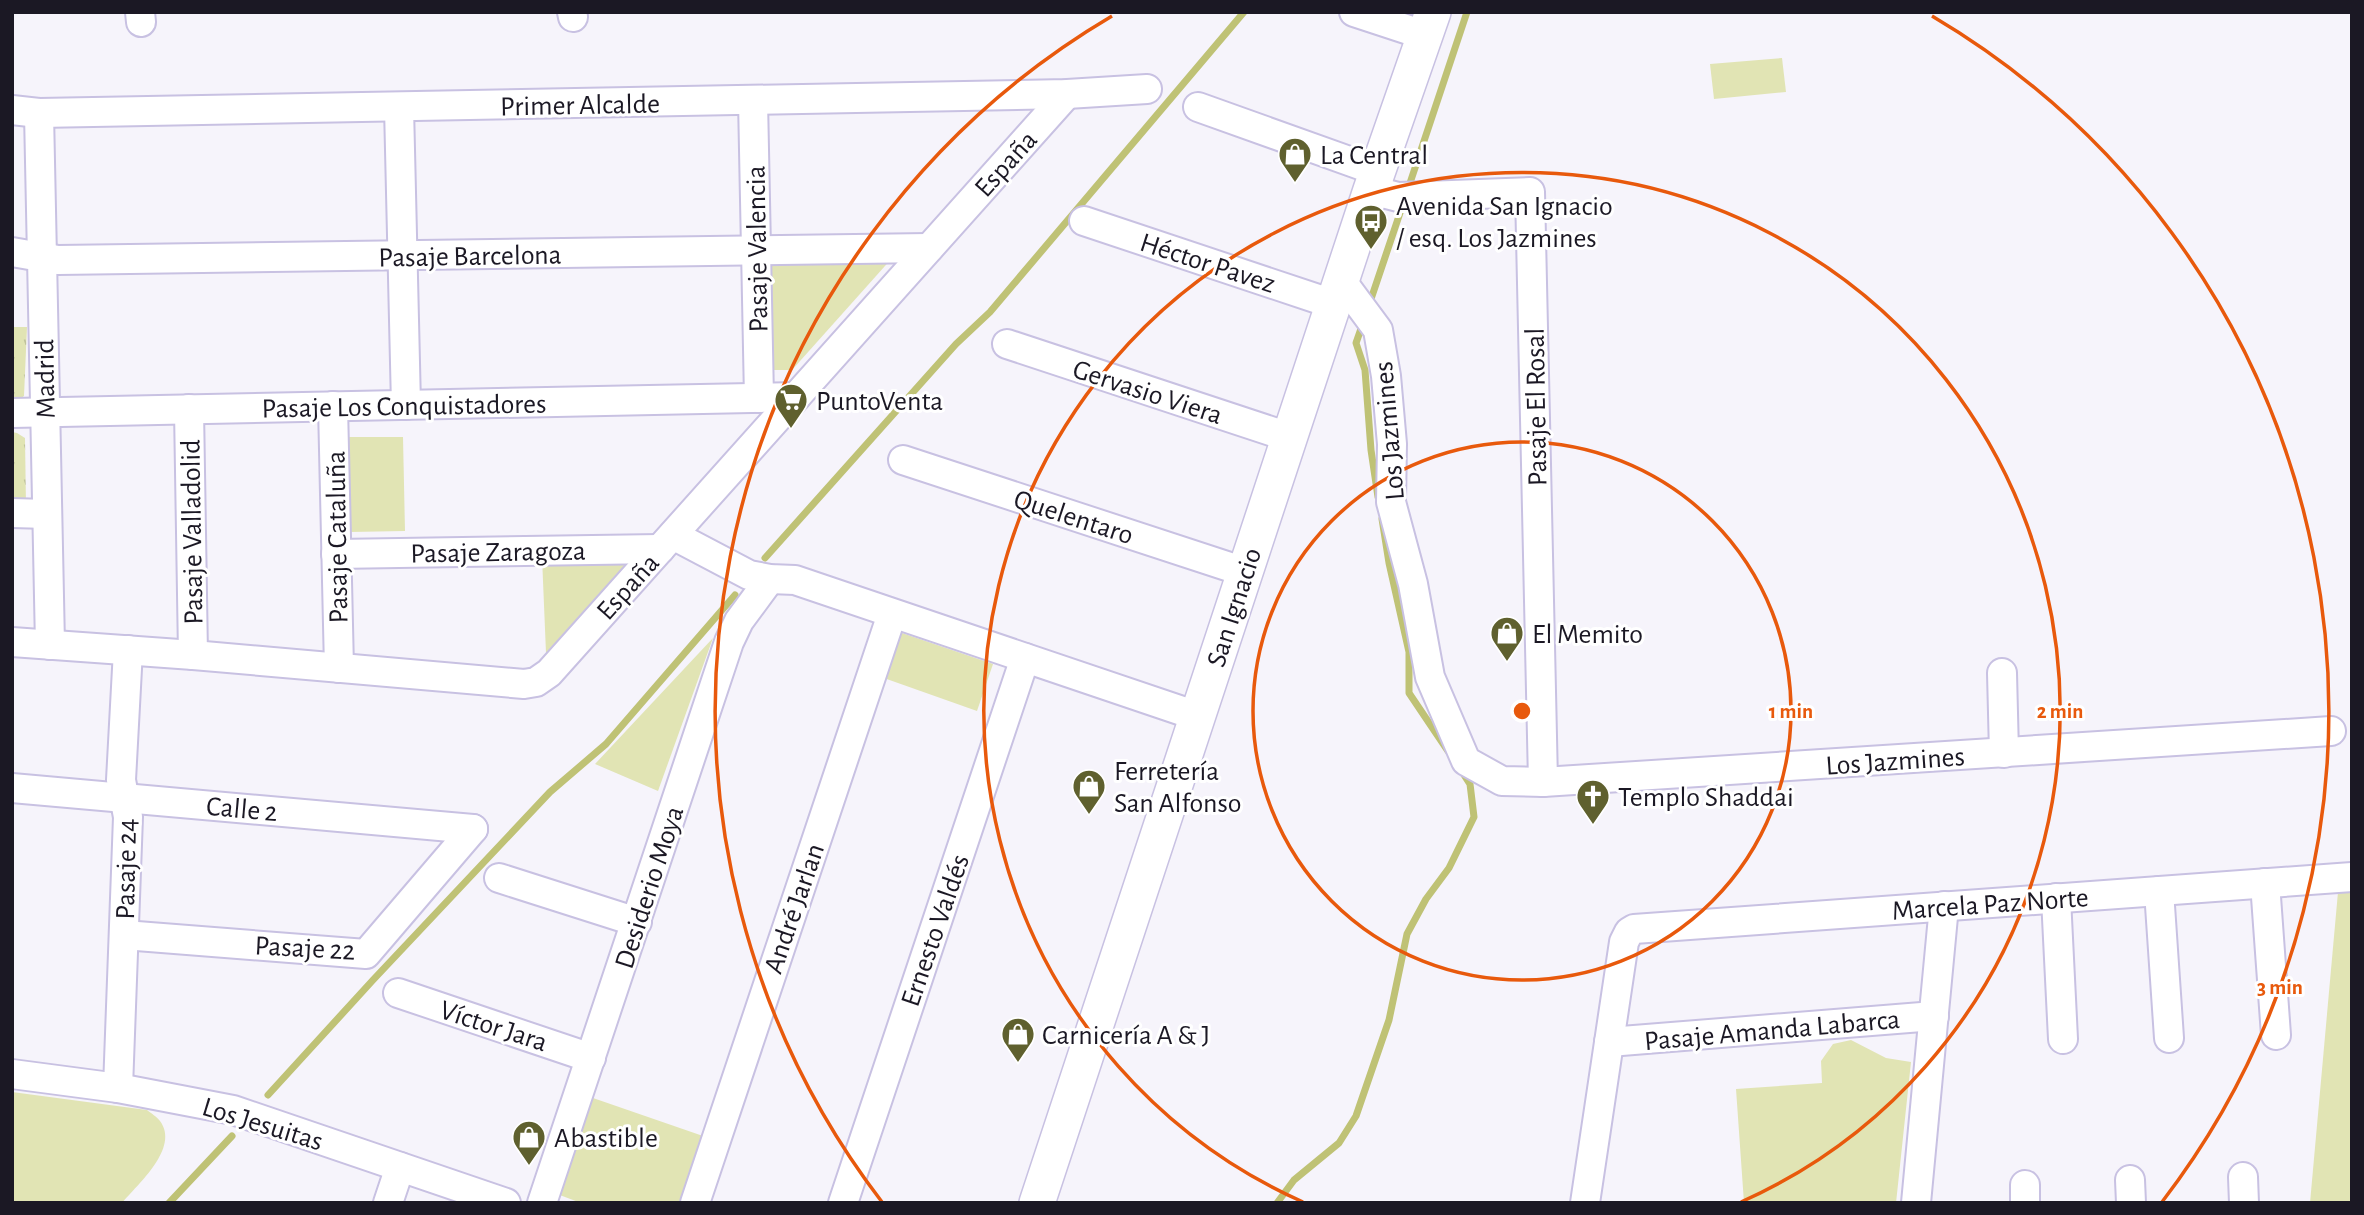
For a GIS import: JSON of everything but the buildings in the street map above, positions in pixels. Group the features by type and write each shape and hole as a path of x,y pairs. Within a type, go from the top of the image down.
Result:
{"main road":[{"name":"San Ignacio","path":"1037,1203 1289,437 1343,295 1392,188 1428,24"}],"street":[{"path":"1354,12 1428,24"},
{"name":"Primer Alcalde","path":"26,111 1067,94 1147,89"},
{"name":"España","path":"12,642 524,684 536,682 548,673 1067,94"},
{"name":"Pasaje Valencia","path":"753,100 759,398"},
{"path":"399,107 406,405"},
{"path":"1198,107 1392,188"},
{"name":"Madrid","path":"26,111 42,258 50,645"},
{"name":"Pasaje El Rosal","path":"1392,188 1530,192 1543,782"},
{"name":"Héctor Pavez","path":"1084,221 1343,295"},
{"name":"Pasaje Barcelona","path":"12,252 58,260 929,248"},
{"name":"Los Jazmines","path":"1343,295 1376,327 1386,376 1392,444 1391,502 1413,584 1430,677 1466,761 1502,781 1543,782 2331,732"},
{"name":"Gervasio Viera","path":"1007,344 1289,437"},
{"name":"Pasaje Los Conquistadores","path":"12,413 796,397"},
{"name":"Pasaje Cataluña","path":"333,406 339,668"},
{"name":"Pasaje Valladolid","path":"189,410 193,655"},
{"name":"Quelentaro","path":"904,460 1245,572"},
{"path":"12,513 47,514"},
{"path":"666,542 736,569 770,579 795,580 1198,716"},
{"name":"Pasaje Zaragoza","path":"337,554 666,542"},
{"name":"Desiderio Moya","path":"542,1203 729,642 739,621 770,579"},
{"name":"André Jarlan","path":"695,1203 892,614"},
{"name":"Pasaje 24","path":"118,1088 128,817 121,780 128,650"},
{"name":"Ernesto Valdés","path":"843,1203 1025,658"},
{"path":"2003,673 2004,753"},
{"name":"Calle 2","path":"12,788 473,829"},
{"name":"Pasaje 22","path":"124,935 366,954 473,829"},
{"name":"Marcela Paz Norte","path":"1609,1042 1624,942 1629,932 1639,928 2352,877"},
{"path":"499,878 637,922"},
{"path":"2265,883 2276,1035"},
{"path":"2158,891 2169,1038"},
{"path":"2056,898 2063,1039"},
{"path":"1916,1203 1944,906"},
{"name":"Víctor Jara","path":"398,993 591,1058"},
{"name":"Pasaje Amanda Labarca","path":"1609,1042 1934,1016"},
{"path":"1585,1203 1609,1042"},
{"name":"Los Jesuitas","path":"12,1074 118,1088 233,1110 506,1203"},
{"path":"388,1203 400,1167"}],"green space":[{"path":"1782,58 1786,92 1714,99 1710,64"},
{"path":"893,257 792,370 769,370 768,258"},
{"path":"12,327 27,327 24,396 20,399 12,399"},
{"path":"12,432 25,438 26,506 12,505"},
{"path":"349,437 403,437 405,531 350,532"},
{"path":"635,554 546,653 542,557"},
{"path":"896,631 993,664 977,711 881,677"},
{"path":"713,638 658,791 595,764"},
{"path":"2352,889 2352,1203 2310,1203 2338,892"},
{"path":"1851,1040 1886,1058 1911,1062 1896,1203 1744,1203 1736,1089 1822,1083 1821,1061 1833,1044"},
{"path":"12,1092 147,1110 160,1121 165,1131 161,1154 122,1203 12,1203"},
{"path":"593,1098 703,1136 681,1203 581,1203 557,1194"}],"waterway":[{"path":"765,558 956,344 990,312 1244,12"},
{"path":"1408,189 1467,12"},
{"path":"1369,305 1403,204"},
{"path":"1363,323 1356,343 1365,370 1371,450 1378,497"},
{"path":"1382,519 1409,652 1409,693 1448,751"},
{"path":"268,1095 550,792 606,744 735,595"},
{"path":"1277,1203 1294,1180 1339,1143 1356,1116 1389,1020 1407,934 1426,899 1449,868 1474,817 1470,784 1461,770"},
{"path":"169,1203 232,1136"}],"place":[{"name":"La Central","path":"1295,184"},
{"name":"Avenida San Ignacio / esq. Los Jazmines","path":"1371,251"},
{"name":"PuntoVenta","path":"791,430"},
{"name":"El Memito","path":"1507,663"},
{"name":"Ferretería San Alfonso","path":"1089,816"},
{"name":"Templo Shaddai","path":"1593,826"},
{"name":"Carnicería A & J","path":"1018,1064"},
{"name":"Abastible","path":"529,1167"}]}
